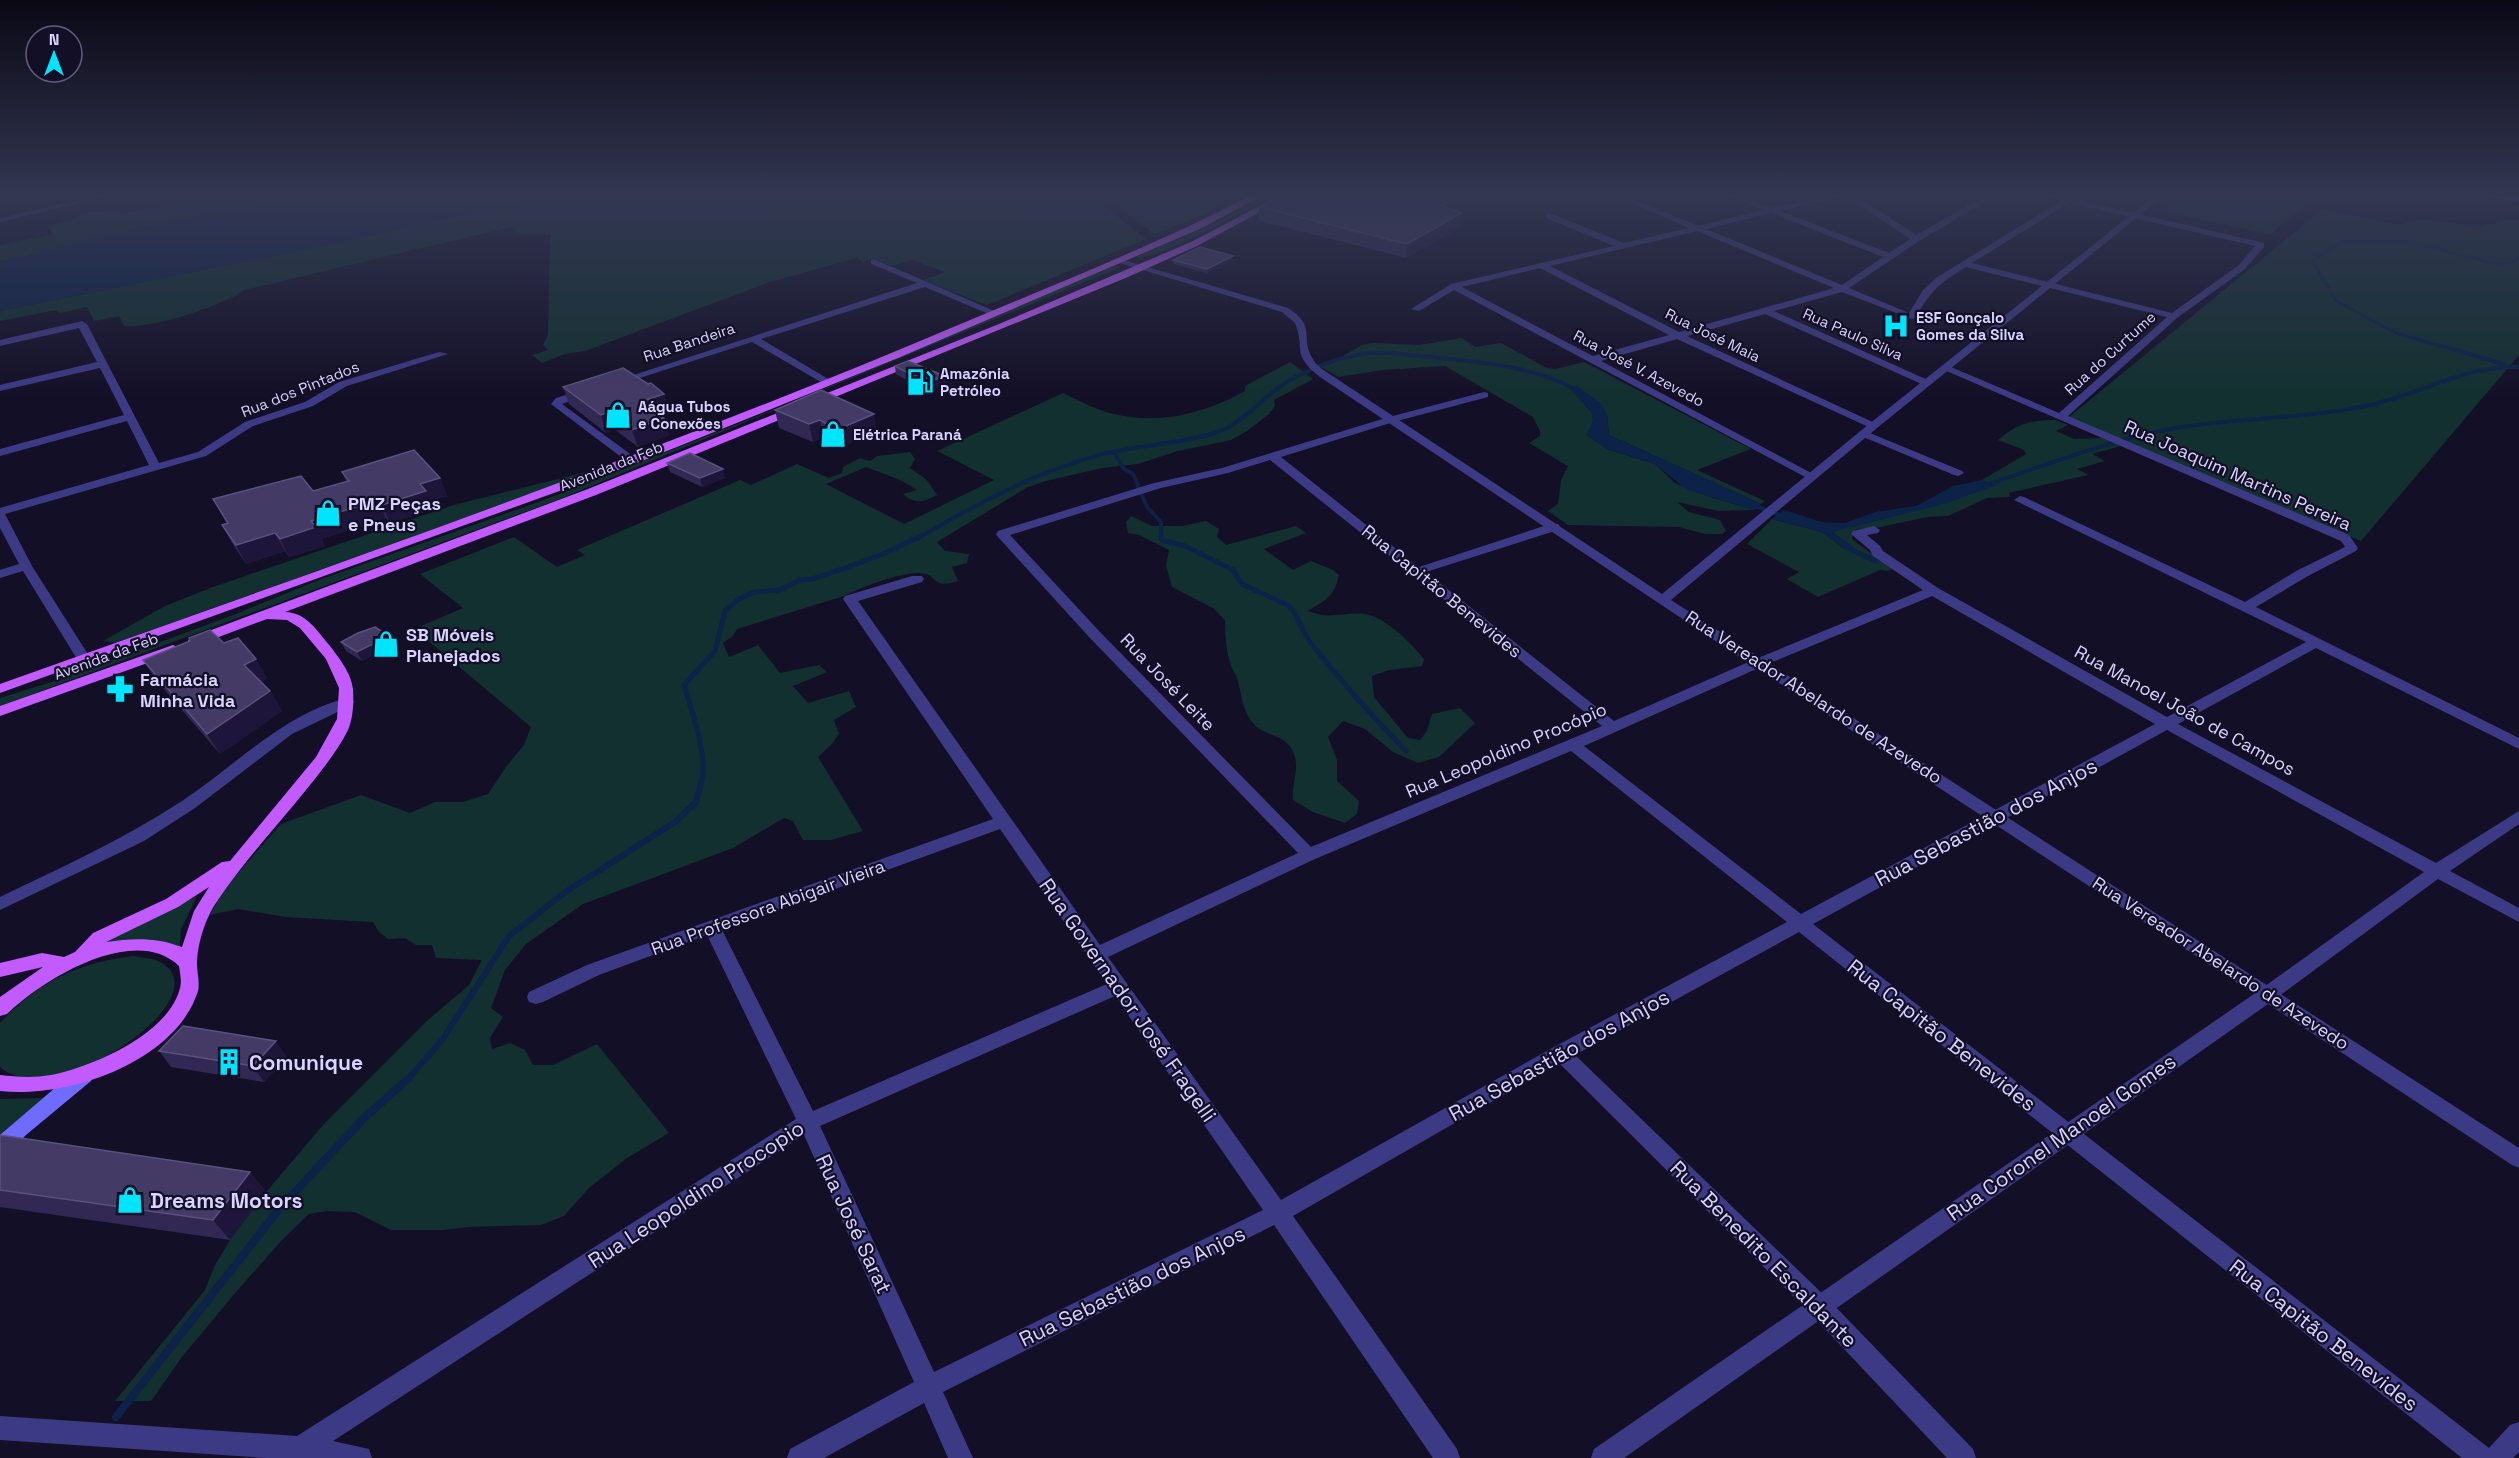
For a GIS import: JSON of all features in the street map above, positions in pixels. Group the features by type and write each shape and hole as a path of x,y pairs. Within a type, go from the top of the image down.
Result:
{"main road":[{"name":"Avenida da Feb","path":"0,689 633,461 1115,262"},
{"name":"Avenida da Feb","path":"0,711 331,591 592,492 1153,262"},
{"path":"306,625 307,612 311,605 331,591"},
{"path":"0,1083 17,1087 49,1085 84,1075 118,1060 148,1041 171,1020 186,998 191,979 188,963 202,911 221,881 322,760 340,730 347,702 346,688 339,669 306,625 290,616 260,617"},
{"path":"0,1009 34,981 72,961 99,938 172,903 242,856"},
{"path":"0,970 42,960 72,961 129,946 155,946 175,952 188,963"},
{"path":"0,1148 19,1129 84,1075"}],"street":[{"path":"874,262 994,313"},
{"name":"Rua Vereador Abelardo de Azevedo","path":"1120,262 1291,314 1301,323 1304,350 1311,365 1324,375 1758,663 2519,1159"},
{"path":"1416,309 1454,286 1559,262"},
{"path":"1778,262 1903,314 1914,315 1926,292 1967,262"},
{"path":"1592,360 1842,289 1883,262"},
{"path":"1664,599 1926,383 1947,369 2078,262"},
{"name":"Rua do Curtume","path":"2062,416 2174,316 2246,262"},
{"path":"1964,264 2174,316"},
{"name":"Rua José Maia","path":"1543,266 1869,430"},
{"name":"Rua Bandeira","path":"606,386 924,284"},
{"name":"Rua José V. Azevedo","path":"1454,286 1811,477"},
{"name":"Rua Paulo Silva","path":"1766,311 1926,383"},
{"path":"0,343 82,324 156,467"},
{"path":"754,339 826,382"},
{"name":"Rua dos Pintados","path":"0,514 202,454 249,424 309,404 343,384 443,354"},
{"path":"0,388 103,364"},
{"name":"Rua Joaquim Martins Pereira","path":"1947,369 2345,538 2352,546 2246,607"},
{"path":"595,389 560,400 556,404 633,461"},
{"path":"1272,456 1393,419 1484,395"},
{"path":"0,453 130,417"},
{"path":"1869,430 1958,473"},
{"name":"Rua José Leite","path":"1272,456 1224,471 1148,488 1002,534 1095,635 1309,855"},
{"name":"Rua Capitão Benevides","path":"1272,456 1611,726"},
{"path":"2020,500 2246,607 2315,644 2519,744"},
{"path":"0,514 26,566 84,659"},
{"path":"1418,572 1554,527"},
{"name":"Rua Manoel João de Campos","path":"1874,530 1857,534 1876,549 1877,553 1934,591 2167,724 2519,916"},
{"path":"0,574 26,566"},
{"name":"Rua Governador José Fragelli","path":"917,579 850,599 1001,822 1098,954 1117,987 1280,1212 1448,1458"},
{"name":"Rua Leopoldino Procópio","path":"1098,954 1309,855 1573,745 1611,726 1758,663 1934,591"},
{"name":"Rua Sebastião dos Anjos","path":"799,1458 929,1387 1280,1212 1560,1053 2315,644"},
{"path":"0,904 138,837 189,804 287,731 347,702"},
{"name":"Rua Capitão Benevides","path":"1573,745 2066,1134 2482,1458"},
{"name":"Rua Coronel Manoel Gomes","path":"1603,1458 2268,994 2437,871 2519,816"},
{"name":"Rua Professora Abigair Vieira","path":"536,997 593,970 1001,822"},
{"name":"Rua José Sarat","path":"712,927 808,1122 961,1458"},
{"name":"Rua Leopoldino Procopio","path":"300,1448 808,1122 1117,987"},
{"name":"Rua Benedito Escaldante","path":"1560,1053 1819,1306 1964,1458"},
{"path":"0,1428 300,1448 360,1458"},
{"path":"2496,1458 2519,1434"}],"green space":[{"path":"243,262 362,262 244,290 204,309 151,324 124,326 119,316 94,321 87,307 60,313 56,310 0,321 0,311"},
{"path":"549,262 842,262 770,282 585,351 565,354 542,363 532,355 548,350 543,345 548,335"},
{"path":"883,262 906,262 892,266"},
{"path":"918,262 1090,262 987,305 923,280 945,272"},
{"path":"2258,262 2519,262 2519,355 2361,541 2069,417"},
{"path":"1116,265 1121,267 562,498 0,706 0,698 61,679 233,615 319,580 544,500 788,404"},
{"path":"1462,338 1475,347 1501,343 1547,368 1555,369 1584,362 1751,449 1697,470 1765,501 1761,504 1609,435 1607,415 1571,389 1592,413 1593,421 1587,435 1607,449 1655,464 1675,483 1713,498 1755,510 1719,511 1677,502 1689,512 1720,520 1726,531 1722,534 1705,534 1679,527 1568,525 1548,511 1558,504 1561,480 1568,466 1529,443 1540,436 1533,417 1445,366 1382,370 1339,377 1317,365 1336,360 1362,345 1374,343 1419,345"},
{"path":"1290,362 1313,379 1274,400 1275,406 1269,414 1231,440 1178,451 1138,464 1102,468 1028,487 937,542 945,551 969,554 967,563 952,567 958,581 943,584 931,576 920,573 893,577 844,596 737,629 733,636 723,643 729,657 758,645 780,673 819,665 827,672 793,686 808,703 849,691 856,707 834,720 839,734 818,757 863,831 831,840 803,840 793,821 784,818 733,848 583,904 526,944 505,970 491,1008 503,1017 490,1038 492,1049 510,1043 525,1050 533,1065 553,1065 597,1044 669,1133 627,1158 589,1188 564,1216 541,1225 391,1230 355,1212 327,1211 309,1214 282,1240 236,1292 182,1357 151,1401 115,1401 205,1290 214,1267 230,1240 266,1192 324,1124 428,1020 469,985 482,960 436,958 432,945 416,945 405,938 388,939 379,932 373,922 285,917 238,909 210,915 225,888 281,824 361,795 410,813 435,802 463,802 488,794 524,745 531,727 414,629 463,608 420,574 514,537 557,567 585,555 577,550 740,480 751,485 797,464 829,478 842,473 843,467 860,458 870,461 877,456 910,452 915,459 910,468 927,480 937,495 923,501 911,500 903,494 917,490 900,480 866,467 826,484 904,524 994,480 937,451 1063,393 1098,409 1128,417 1180,416 1229,399 1245,391 1245,386"},
{"path":"2056,420 2068,425 2056,431 2074,439 2102,438 2121,446 2092,454 2105,461 2077,469 2089,475 2012,492 2009,493 2010,497 1987,498 1948,516 1927,517 1876,528 1857,529 1852,533 1853,540 1893,569 1880,570 1818,597 1787,579 1799,572 1747,544 1772,519 1822,532 1843,548 1881,561 1855,549 1832,532 1995,485 1982,480 2026,454 2024,450 1998,440 2024,424"},
{"path":"596,471 115,643 103,641 165,606 213,587 454,505"},
{"path":"1131,516 1152,526 1182,526 1206,521 1219,529 1217,537 1226,545 1296,526 1306,533 1264,549 1293,570 1311,561 1339,575 1331,594 1308,611 1325,615 1361,614 1376,617 1399,633 1424,659 1422,666 1389,670 1372,676 1374,697 1408,738 1420,740 1427,731 1432,714 1460,708 1475,723 1439,757 1418,763 1393,752 1365,729 1343,721 1328,737 1337,760 1337,781 1359,801 1357,814 1345,823 1313,812 1293,800 1296,766 1294,754 1286,742 1262,731 1248,717 1229,660 1225,620 1213,608 1172,587 1166,565 1169,550 1139,535 1128,533 1126,522"},
{"path":"197,896 181,929 180,946 159,941 105,943 107,939"},
{"path":"133,956 156,960 173,976 171,997 154,1021 127,1044 93,1063 58,1075 25,1077 0,1067 0,1023 29,996 76,969"},
{"path":"48,1098 0,1137 0,1099"}],"water":[{"path":"0,262 243,262 0,311"},
{"path":"1577,386 1602,404 1607,415 1609,435 1761,504 1755,510 1687,490 1655,464 1607,449 1587,435 1593,421 1592,413 1571,389"},
{"path":"1982,480 1997,485 1941,505 1832,532 1855,549 1882,561 1876,564 1843,548 1822,532 1772,519 1784,510 1822,522 1845,523 1875,512 1916,506 1953,486"}],"building":[{"path":"1181,262 1221,262 1207,269"},
{"path":"908,361 945,376 926,383 895,366"},
{"path":"623,368 648,384 651,383 664,394 643,401 664,418 632,430 609,412 601,415 563,387"},
{"path":"821,390 874,414 837,430 820,420 809,424 775,410"},
{"path":"414,450 440,478 420,484 426,491 382,505 378,500 311,521 316,527 280,539 275,533 236,545 222,525 228,523 213,499 301,476 313,491 349,481 342,472"},
{"path":"690,453 723,469 700,478 667,463"},
{"path":"375,627 389,636 357,652 341,642 358,633"},
{"path":"210,630 224,643 238,638 256,659 244,665 270,691 207,734 143,660 190,641 189,638"},
{"path":"183,1026 276,1041 253,1066 159,1051"},
{"name":"Dreams Motors","path":"0,1135 250,1172 213,1220 0,1190"}],"waterway":[{"path":"2314,262 2336,301 2396,333 2444,347"},
{"path":"2488,262 2500,265 2509,262"},
{"path":"2438,345 2504,364"},
{"path":"918,538 985,501 1031,479 1078,461 1131,448 1188,440 1215,433 1246,415 1272,392 1292,379 1352,356 1388,353 1488,363 1542,375 1577,390"},
{"path":"1985,485 2104,446 2152,433 2200,424 2346,410 2389,400 2462,375 2519,367"},
{"path":"1114,452 1124,469 1133,474 1147,507 1161,522 1161,536"},
{"path":"1752,505 1783,516"},
{"path":"703,776 700,743 684,685 715,651 725,611 737,600 754,592 779,590 800,580 812,579 848,567 921,536"},
{"path":"1161,536 1162,540 1185,546 1233,570 1242,584 1289,606 1307,638 1321,656 1356,698 1406,751"},
{"path":"408,1079 443,1039 509,936 567,891 675,822 696,802 703,776"},
{"path":"116,1417 280,1208 365,1117 408,1079"}],"place":[{"name":"ESF Gonçalo Gomes da Silva","path":"1896,326"},
{"name":"Amazônia Petróleo","path":"920,382"},
{"name":"Aágua Tubos e Conexões","path":"618,415"},
{"name":"Elétrica Paraná","path":"833,434"},
{"name":"PMZ Peças e Pneus","path":"328,513"},
{"name":"SB Móveis Planejados","path":"386,644"},
{"name":"Farmácia Minha Vida","path":"120,689"},
{"name":"Comunique","path":"229,1062"},
{"name":"Dreams Motors","path":"130,1200"}]}
